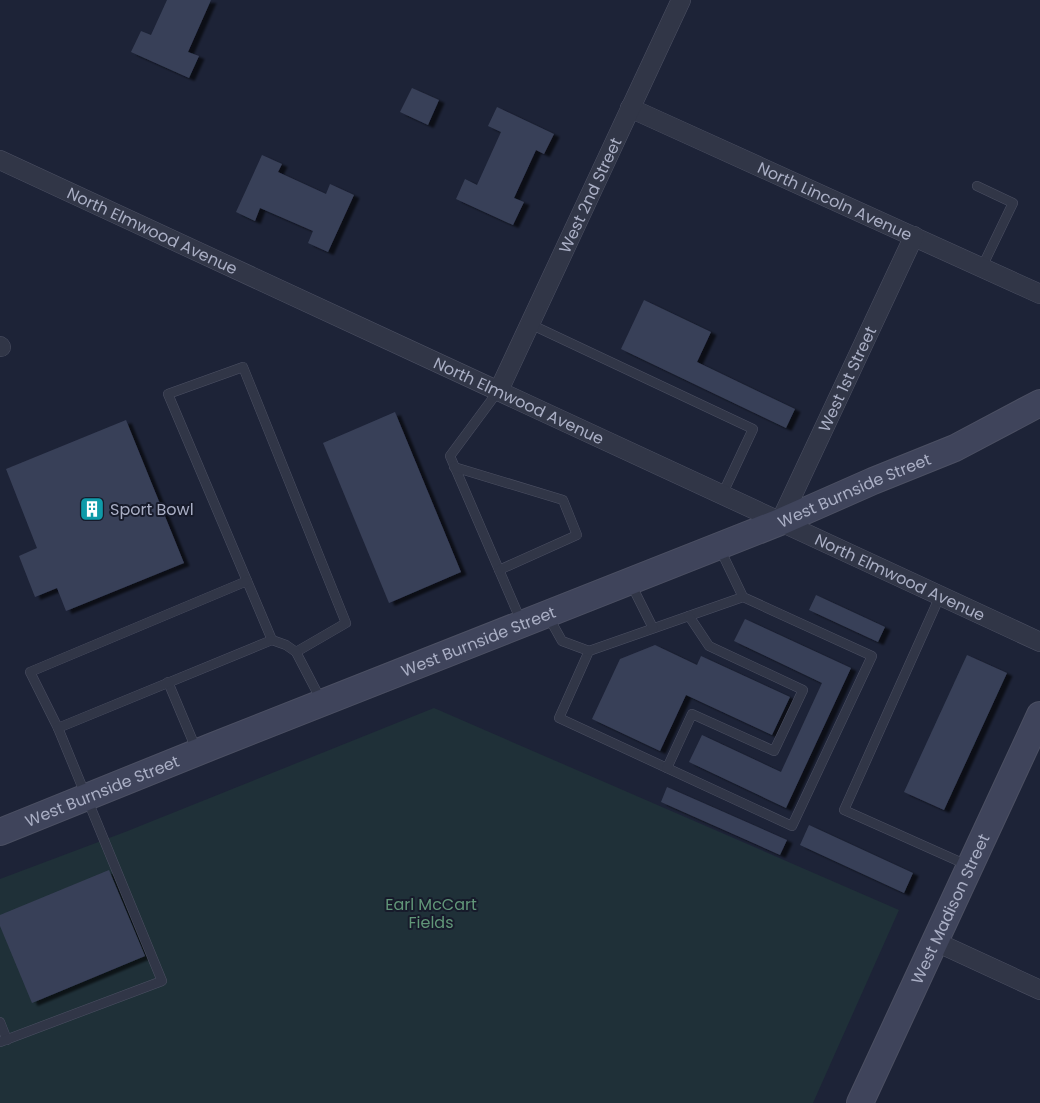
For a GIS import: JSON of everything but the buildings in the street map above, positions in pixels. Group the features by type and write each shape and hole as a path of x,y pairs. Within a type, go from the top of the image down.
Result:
{"main road":[{"name":"West Burnside Street","path":"0,832 780,522 873,481 955,448 1040,403"},
{"name":"West Burnside Street","path":"955,448 1040,424"},
{"name":"West Madison Street","path":"860,1103 1040,715"}],"street":[{"name":"West 2nd Street","path":"499,390 681,0"},
{"name":"North Lincoln Avenue","path":"630,108 1040,294"},
{"name":"North Elmwood Avenue","path":"0,160 1040,642"},
{"name":"West 1st Street","path":"780,522 914,236"},
{"path":"934,941 1040,990"}],"lane":[{"path":"977,186 1012,203 982,267"},
{"path":"530,324 753,429 722,495"},
{"path":"272,640 168,394 243,367 346,623 296,652"},
{"path":"499,390 450,456 522,624"},
{"path":"454,467 563,500 577,535 499,570"},
{"path":"589,651 559,718 792,826 872,656 743,597 719,546"},
{"path":"0,1022 4,1041 162,981 58,728 30,672 247,581"},
{"path":"630,581 653,628"},
{"path":"940,596 844,810 969,866"},
{"path":"547,614 562,641 589,651 743,597"},
{"path":"667,768 692,714 774,751 803,690 709,646 689,616"},
{"path":"58,728 272,640 286,645 296,652 322,703"},
{"path":"168,682 198,752"}],"green space":[{"name":"Earl McCart Fields","path":"434,708 899,910 813,1103 0,1103 0,879 125,832"}],"place":[{"name":"Sport Bowl","path":"92,509"}]}
